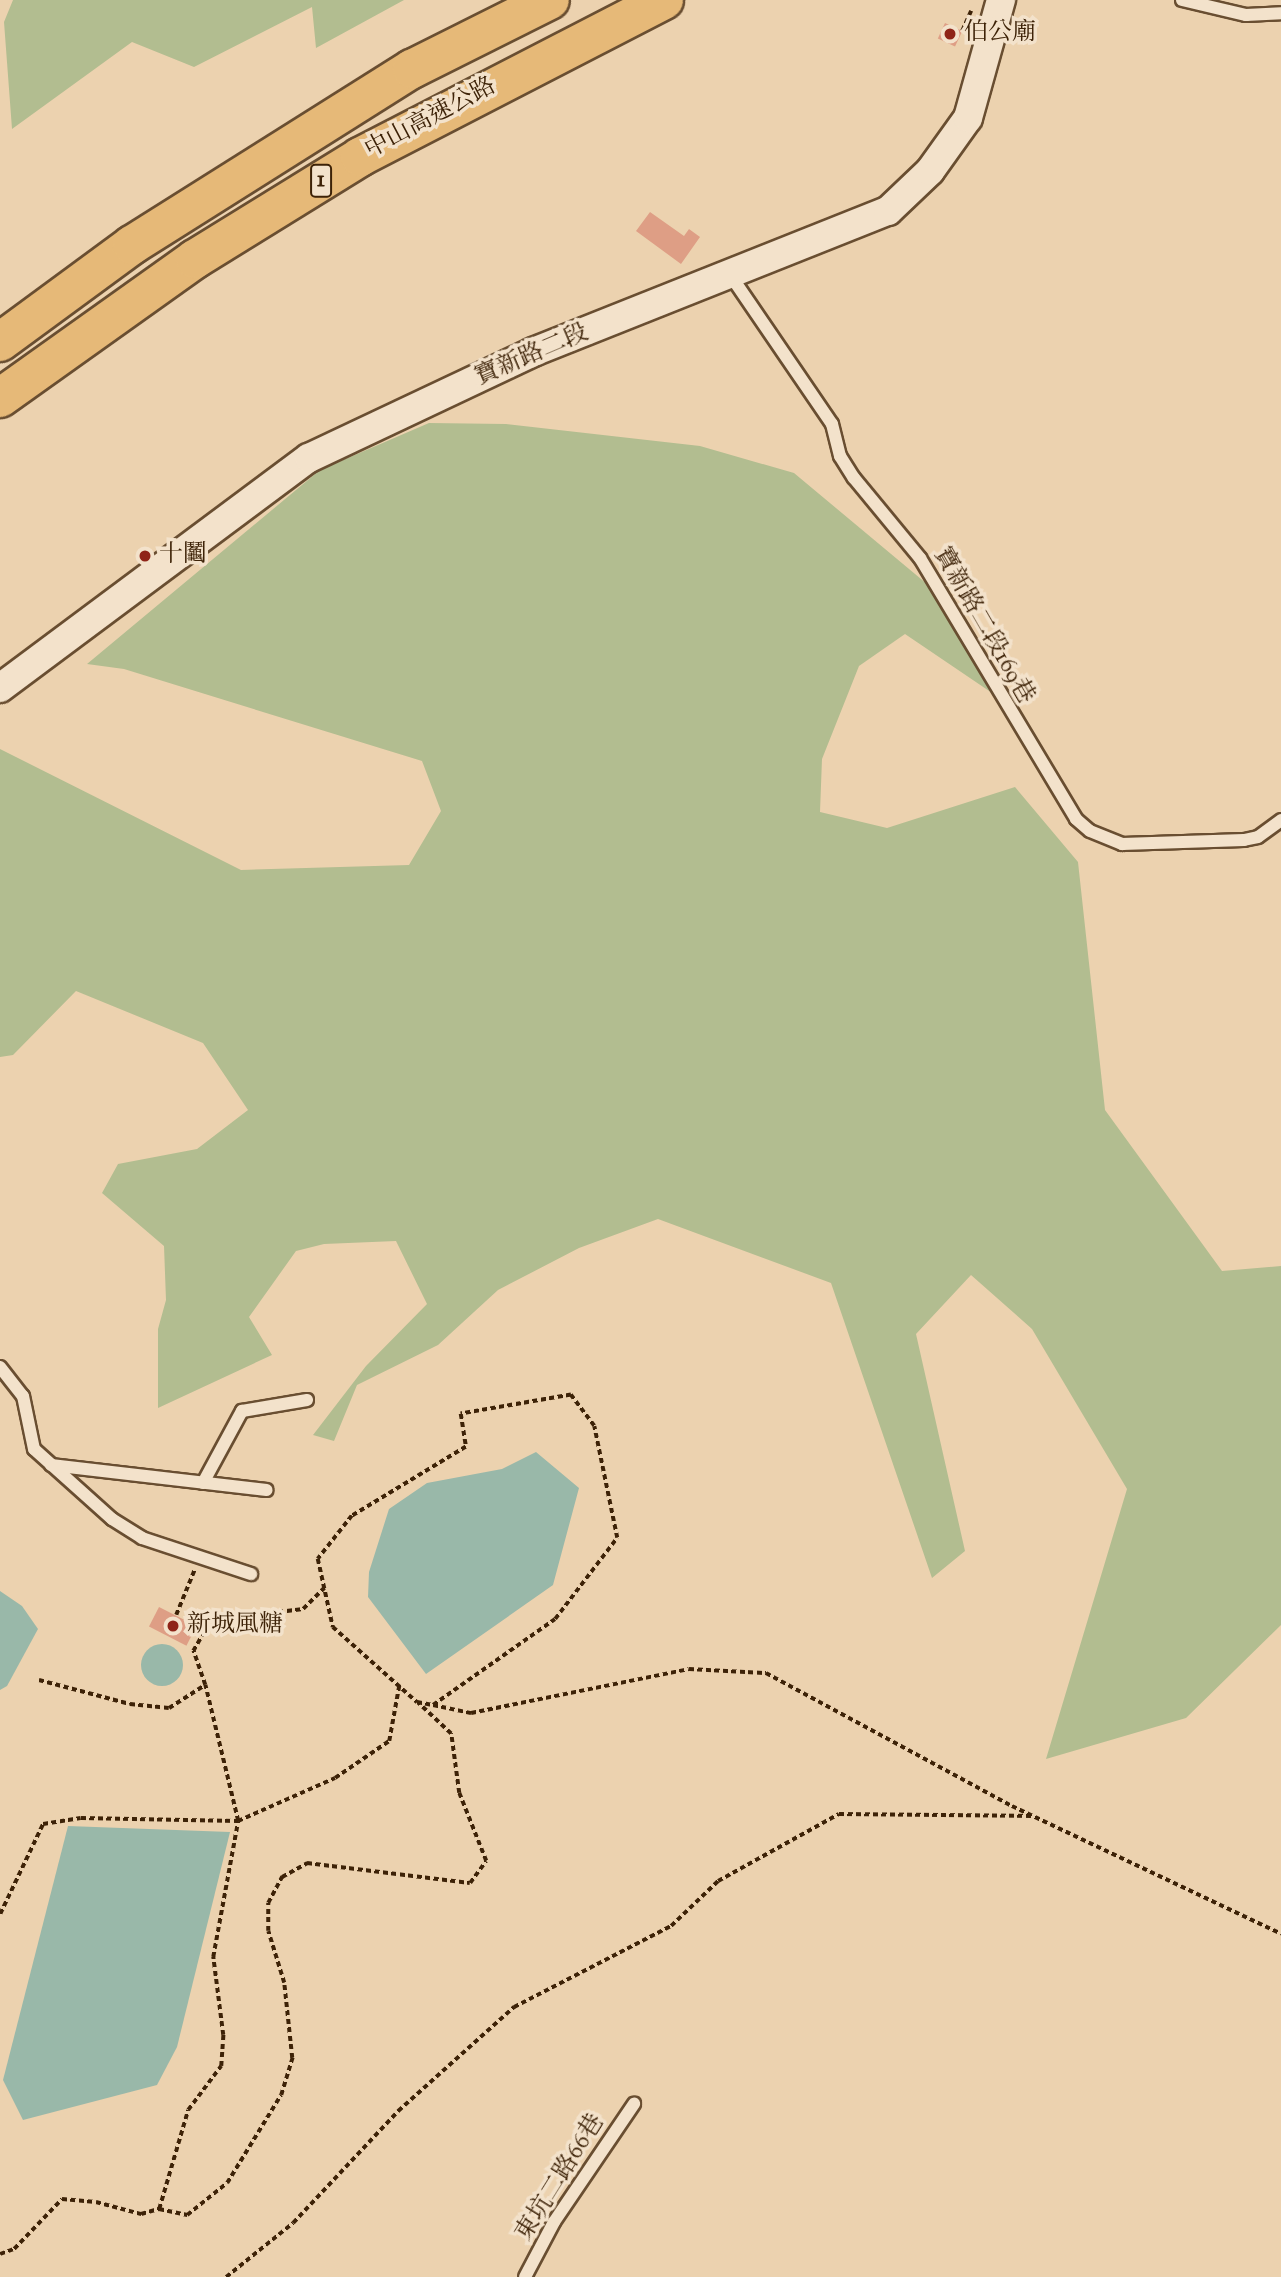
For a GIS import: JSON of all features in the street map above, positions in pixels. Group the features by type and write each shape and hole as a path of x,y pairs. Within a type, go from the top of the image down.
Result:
{"highway":[{"name":"中山高速公路","path":"0,342 132,245 412,69 550,0"},
{"name":"中山高速公路","path":"0,398 195,259 360,157 664,0"}],"street":[{"name":"寶新路二段","path":"0,688 309,458 533,352 731,276 888,211 930,171 968,118 1001,0"}],"lane":[{"path":"1182,0 1247,15 1281,13"},
{"name":"寶新路二段169巷","path":"731,276 832,424 840,456 854,478 920,558 1076,819 1090,831 1122,844 1244,840 1258,837 1281,820"},
{"path":"0,1367 23,1396 34,1449 112,1519 142,1538 251,1574"},
{"path":"203,1483 242,1410 307,1400"},
{"path":"51,1465 267,1490"},
{"name":"東坑二路66巷","path":"525,2277 554,2222 634,2104"}],"path":[{"path":"962,31 976,0"},
{"path":"0,2254 14,2249 62,2199 96,2202 141,2214 159,2209 187,2216 227,2183 281,2095 292,2059 284,1983 268,1931 268,1903 282,1877 307,1863 470,1883 486,1861 459,1793 451,1734 333,1627 318,1559 352,1516 466,1447 461,1414 571,1395 594,1426 617,1538 555,1619 433,1705"},
{"path":"176,1615 199,1559"},
{"path":"159,2209 188,2110 221,2066 223,2035 214,1957 237,1821 205,1685 193,1651 211,1620 303,1609 324,1588"},
{"path":"417,1702 471,1713 689,1669 766,1673 1034,1816 1281,1934"},
{"path":"38,1680 130,1704 169,1707 205,1685"},
{"path":"0,1914 43,1824 81,1818 237,1821 335,1778 389,1741 399,1686"},
{"path":"226,2277 293,2223 398,2111 514,2007 671,1926 718,1881 839,1814 1034,1816"}],"green space":[{"path":"13,0 404,0 316,48 312,7 194,67 132,42 12,129 4,22"},
{"path":"429,423 506,424 700,446 794,473 927,584 998,697 905,634 859,666 822,759 820,812 887,828 1015,787 1078,862 1105,1110 1222,1271 1281,1266 1281,1625 1186,1718 1046,1759 1127,1489 1032,1329 971,1275 916,1334 965,1551 932,1578 831,1283 658,1219 579,1248 498,1290 438,1345 357,1385 334,1441 313,1435 366,1366 427,1304 396,1241 324,1244 296,1251 249,1317 272,1355 158,1408 158,1329 166,1300 164,1246 102,1193 118,1164 197,1149 248,1110 203,1043 76,991 13,1055 0,1057 0,749 241,870 409,865 441,811 422,761 124,669 87,664 320,470"}],"shaded area":[{"path":"536,1452 579,1488 553,1585 426,1674 368,1597 369,1572 389,1509 427,1483 502,1469"},
{"path":"0,1591 22,1606 38,1629 7,1686 0,1690"},
{"path":"162,1644 177,1650 183,1665 177,1680 162,1686 147,1680 141,1665 147,1650"},
{"path":"68,1826 230,1832 177,2047 157,2085 23,2120 3,2080"}],"building":[{"name":"伯公廟","path":"945,23 962,31 955,46 938,38"},
{"path":"650,212 684,236 689,229 700,237 681,264 636,231"},
{"name":"新城風糖","path":"159,1607 196,1626 186,1646 149,1627"}],"place":[{"name":"伯公廟","path":"950,34"},
{"name":"十鬮","path":"145,556"},
{"name":"新城風糖","path":"173,1626"}]}
